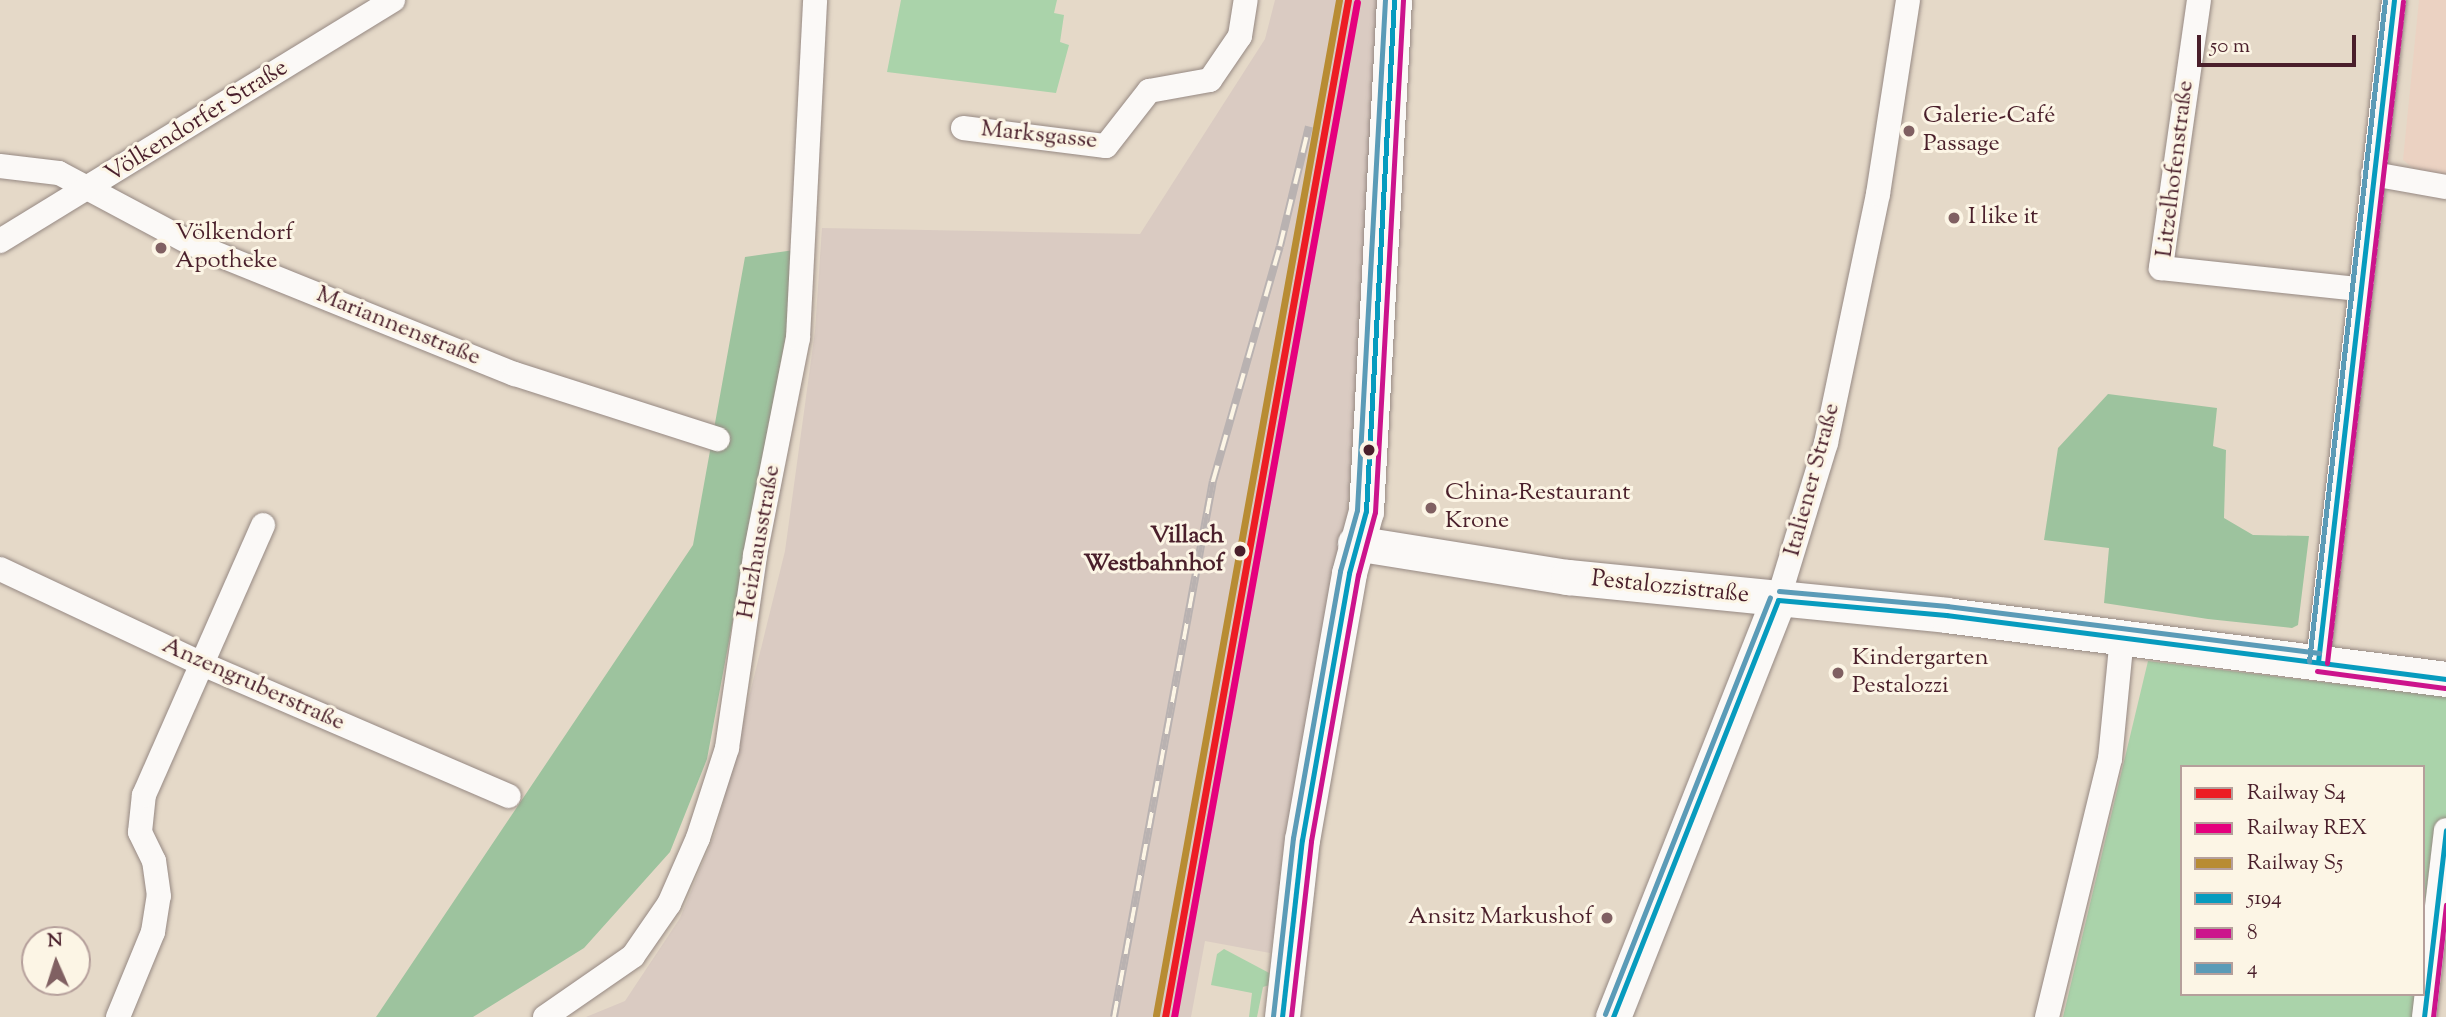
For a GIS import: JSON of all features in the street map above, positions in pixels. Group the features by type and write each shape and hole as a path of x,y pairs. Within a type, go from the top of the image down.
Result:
{"main road":[{"path":"1282,1009 1302,840 1355,543 1366,511 1394,0"},
{"name":"Pestalozzistraße","path":"1355,543 1568,576 2122,637 2446,679"},
{"name":"Italiener Straße","path":"1613,1017 1778,600"}],"street":[{"name":"Völkendorfer Straße","path":"0,242 393,0"},
{"name":"Heizhausstraße","path":"545,1017 633,956 669,904 698,838 727,748 755,555 798,338 815,0"},
{"name":"Marksgasse","path":"963,128 1106,146 1149,92 1210,80 1240,36 1246,0"},
{"name":"Italiener Straße","path":"1778,600 1826,443 1878,194 1908,0"},
{"name":"Litzelhofenstraße","path":"2199,0 2161,268 2359,289"},
{"path":"2318,662 2394,0"},
{"name":"Mariannenstraße","path":"0,166 59,173 190,243 515,374 718,439"},
{"path":"2373,174 2446,187"},
{"path":"118,1017 153,932 159,895 154,861 140,832 144,795 263,525"},
{"name":"Anzengruberstraße","path":"0,569 200,663 509,796"},
{"path":"2047,1017 2110,760 2122,637"},
{"path":"2424,1017 2446,830"}],"shaded area":[{"name":"Villach Westbahnhof","path":"1275,0 1380,0 1346,539 1270,953 1205,941 1191,1017 586,1017 625,1001 680,918 716,831 785,551 815,331 822,228 1140,234 1265,39"},
{"path":"2419,0 2446,0 2446,175 2414,169 2403,160"}],"green space":[{"path":"901,0 1057,0 1054,13 1064,15 1060,42 1069,45 1056,93 887,72"},
{"path":"802,249 707,759 670,852 584,948 473,1017 376,1017 693,545 745,257"},
{"path":"2108,394 2217,408 2213,446 2226,450 2224,518 2253,535 2309,536 2298,625 2292,628 2208,619 2104,603 2109,548 2044,540 2058,448"},
{"path":"2148,661 2446,697 2446,830 2424,1017 2063,1017"},
{"path":"1224,949 1275,976 1273,984 1263,987 1257,1017 1249,1017 1252,993 1211,985 1217,954"}],"railway":[{"path":"1114,1017 1213,481 1280,246 1309,126"}],"rail line":[{"name":"S5","path":"1156,1015 1339,0"},
{"name":"S4","path":"1165,1017 1348,0"},
{"name":"REX","path":"1174,1017 1357,2"}],"transit line":[{"name":"4","path":"1273,1016 1293,838 1340,571 1357,510 1385,0"},
{"name":"5194","path":"1282,1017 1302,840 1349,573 1366,511 1394,0"},
{"name":"8","path":"1291,1017 1311,841 1358,575 1375,512 1403,0"},
{"name":"4","path":"2309,661 2385,0"},
{"name":"5194","path":"2318,662 2394,0"},
{"name":"8","path":"2327,663 2403,1"},
{"name":"4","path":"1779,591 1947,606 2319,653"},
{"name":"4","path":"1605,1014 1770,597"},
{"name":"5194","path":"1778,600 1946,615 2446,679"},
{"name":"5194","path":"1613,1017 1778,600"},
{"name":"8","path":"2317,671 2445,688"},
{"name":"5194","path":"2424,1017 2446,830"},
{"name":"8","path":"2433,1017 2446,905"}],"place":[{"name":"Galerie-Café Passage","path":"1909,131"},
{"name":"I like it","path":"1954,218"},
{"name":"Völkendorf Apotheke","path":"161,248"},
{"name":"China-Restaurant Krone","path":"1431,508"},
{"name":"Villach Westbahnhof","path":"1240,551"},
{"name":"Kindergarten Pestalozzi","path":"1838,673"},
{"name":"Ansitz Markushof","path":"1607,918"}]}
